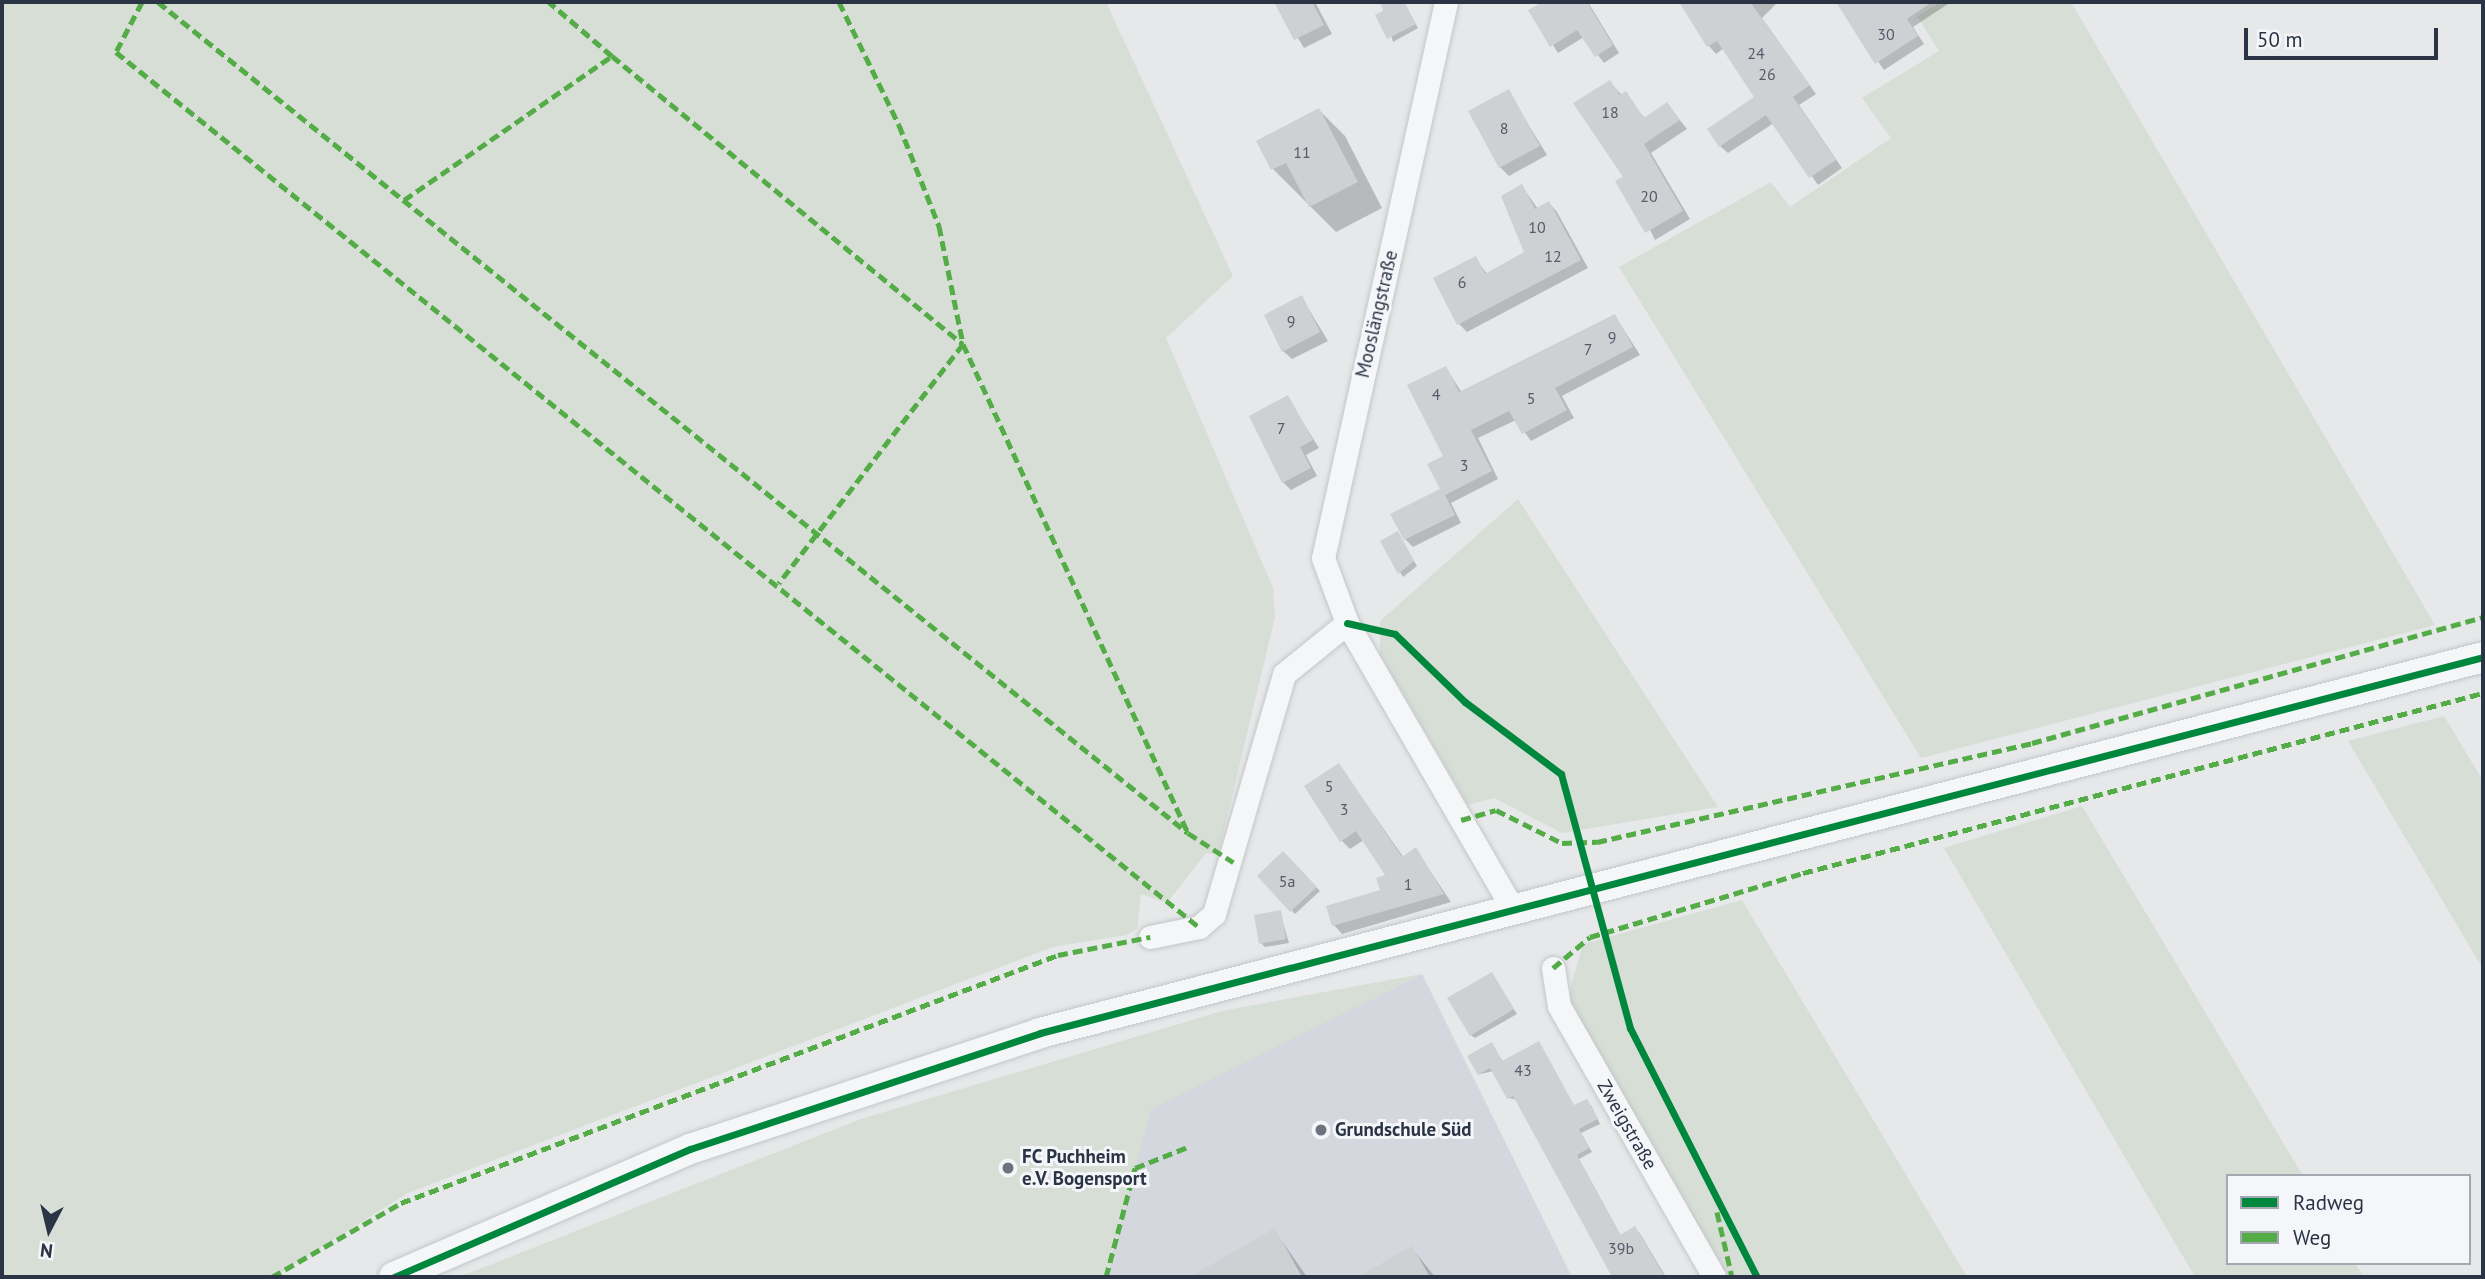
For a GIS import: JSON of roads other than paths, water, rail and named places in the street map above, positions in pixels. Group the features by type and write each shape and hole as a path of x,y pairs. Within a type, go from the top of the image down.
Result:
{"street":[{"name":"Mooslängstraße","path":"1446,2 1325,531 1323,558 1347,623 1513,909"},
{"path":"1150,937 1199,927 1214,914 1284,674 1347,623"},
{"path":"394,1277 690,1150 1040,1033 2483,657"},
{"name":"Zweigstraße","path":"1553,968 1559,1006 1714,1277"}],"place":[{"name":"Grundschule Süd","path":"1321,1130"},
{"name":"FC Puchheim e.V. Bogensport","path":"1008,1168"}]}
